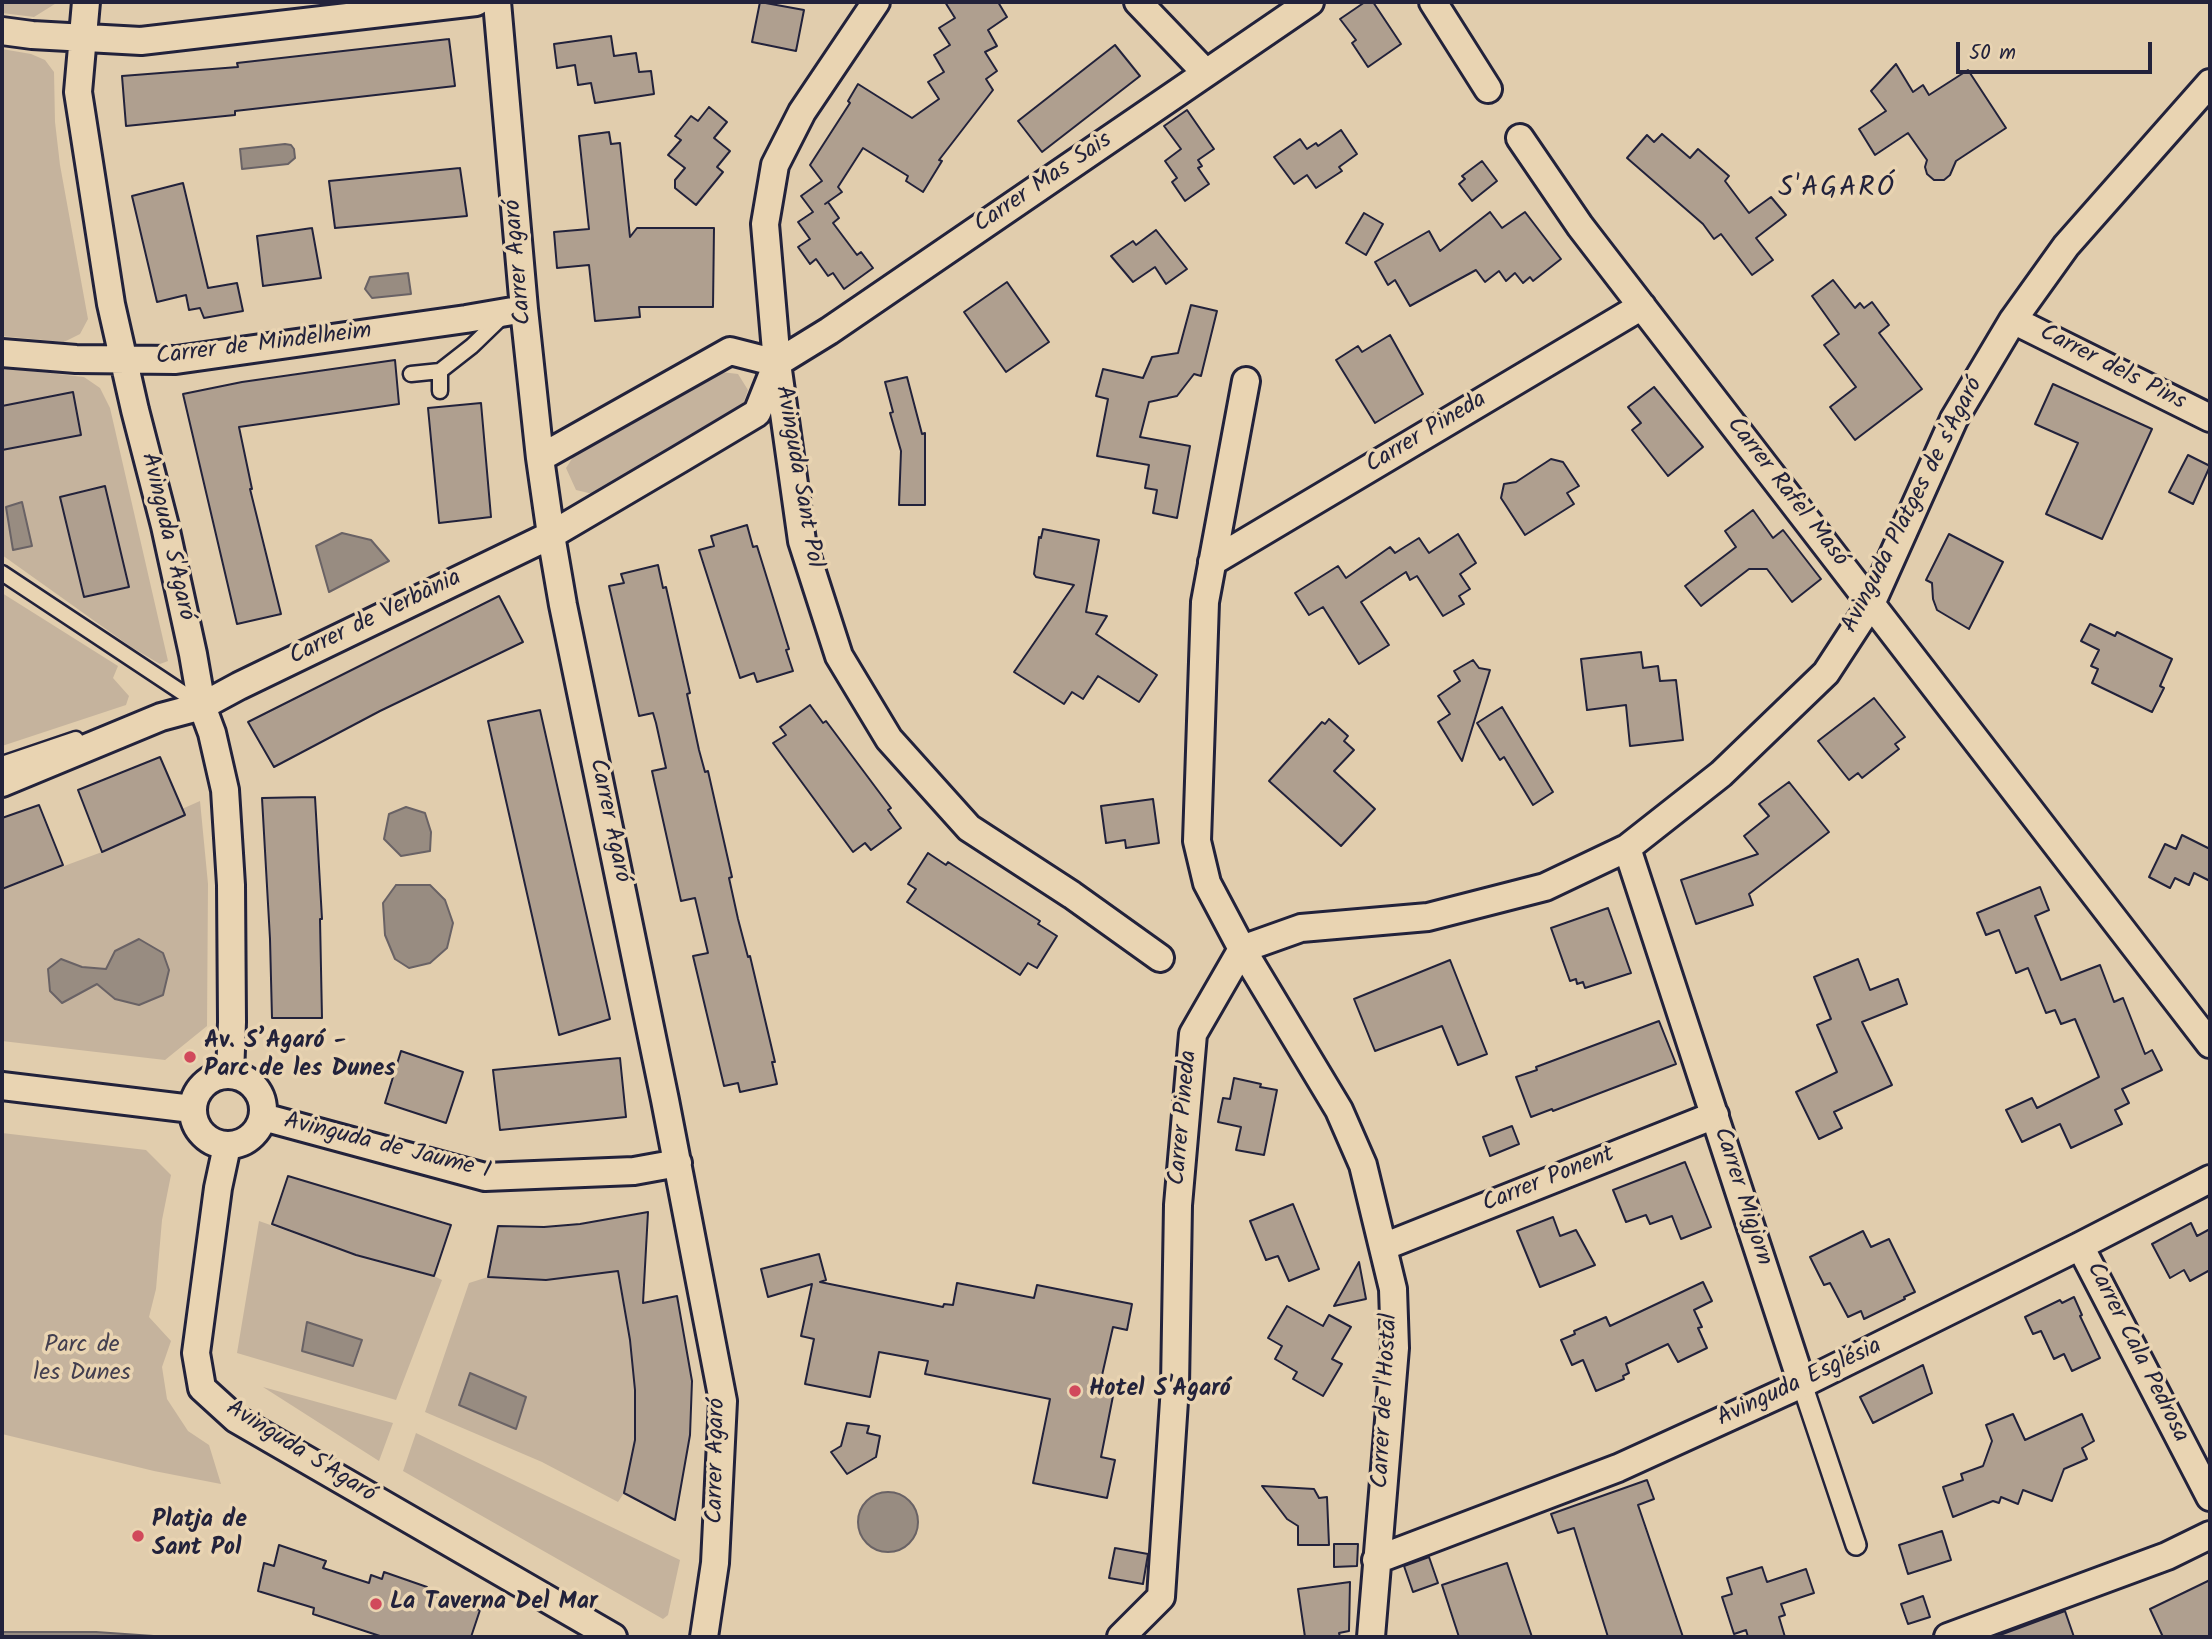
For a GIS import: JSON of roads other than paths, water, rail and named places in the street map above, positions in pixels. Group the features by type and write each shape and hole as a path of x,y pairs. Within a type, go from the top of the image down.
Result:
{"street":[{"name":"Avinguda S'Agaró","path":"86,2 78,92 111,304 194,654 202,706 212,733 225,790 231,885 230,1075"},
{"path":"2,31 83,39 141,41 476,2"},
{"name":"Carrer Agaró","path":"497,2 515,311 551,535 563,605 678,1163 723,1401 716,1563 704,1637"},
{"name":"Avinguda Sant Pol","path":"876,2 802,112 775,165 765,224 777,363 803,541 839,656 889,739 970,828 1072,895 1160,958"},
{"path":"1138,2 1206,73"},
{"name":"Carrer Mas Sais","path":"777,363 830,331 1310,2"},
{"path":"1433,2 1488,89"},
{"name":"Avinguda Platges de s'Agaró","path":"1242,949 1301,928 1428,917 1545,887 1627,848 1721,774 1826,673 1871,604 1954,419 2013,320 2066,246 2210,83"},
{"name":"Carrer Rafel Masó","path":"1520,138 1580,226 2210,1044"},
{"name":"Carrer Pineda","path":"1212,562 1642,306"},
{"name":"Carrer de Mindelheim","path":"2,354 124,361 176,360 515,311"},
{"name":"Carrer dels Pins","path":"2013,320 2210,418"},
{"path":"540,458 730,351 777,363 757,413 551,535"},
{"path":"1242,949 1207,883 1197,841 1205,602 1246,381"},
{"name":"Carrer de Verbània","path":"2,783 161,718 202,706 239,685 551,535"},
{"name":"Carrer Migjorn","path":"1627,848 1856,1545"},
{"name":"Carrer Pineda","path":"1121,1637 1161,1597 1175,1386 1178,1205 1193,1034 1242,949"},
{"name":"Carrer de l'Hostal","path":"1242,949 1339,1110 1363,1165 1393,1289 1395,1348 1371,1637"},
{"path":"230,1075 245,1079 256,1088 263,1102 263,1117 260,1126 246,1141 227,1146 209,1140 202,1134 193,1118 192,1109 196,1095 204,1084 216,1077 230,1075"},
{"path":"2,1086 192,1109"},
{"name":"Carrer Ponent","path":"1383,1247 1714,1115"},
{"name":"Avinguda de Jaume I","path":"263,1117 485,1177 634,1171 678,1163"},
{"name":"Avinguda S'Agaró","path":"227,1146 218,1188 196,1353 202,1388 236,1419 613,1637"},
{"name":"Avinguda Església","path":"1376,1560 1618,1468 1802,1384 2210,1179"},
{"name":"Carrer Cala Pedrosa","path":"2080,1246 2210,1497"},
{"path":"1948,1637 2166,1556 2210,1535"}],"lane":[{"path":"411,374 440,370 515,311"},
{"path":"440,370 440,391"},
{"path":"2,573 202,706"},
{"name":"Carrer de Verbània","path":"2,764 142,717 202,706"}],"place":[{"name":"Av. S’Agaró - Parc de les Dunes","path":"190,1057"},
{"name":"Hotel S'Agaró","path":"1075,1391"},
{"name":"Platja de Sant Pol","path":"138,1536"},
{"name":"La Taverna Del Mar","path":"376,1604"}],"district":[{"name":"S'AGARÓ","path":"1837,190"}],"park label":[{"name":"Parc de les Dunes","path":"82,1361"}]}
